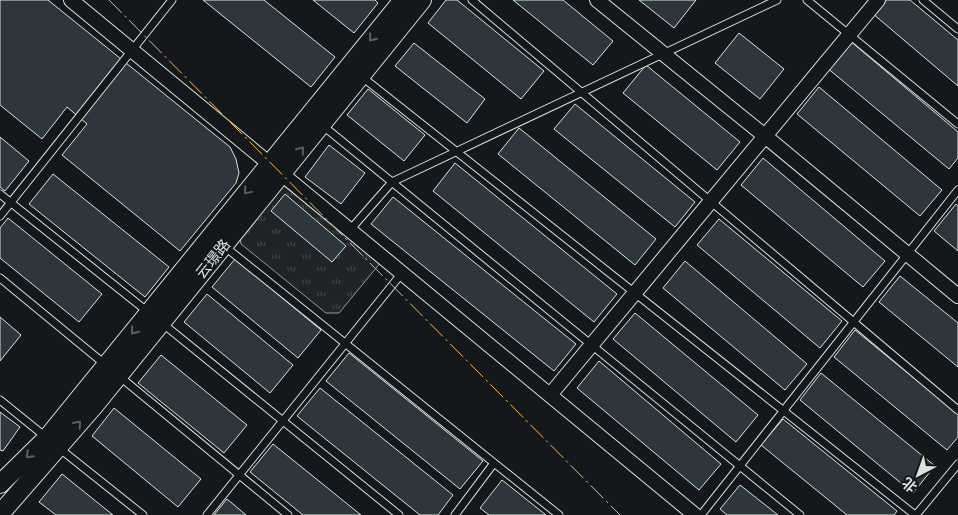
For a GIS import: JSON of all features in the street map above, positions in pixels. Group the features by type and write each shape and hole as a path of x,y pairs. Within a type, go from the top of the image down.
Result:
{"street":[{"path":"71,0 695,515"},
{"name":"云璟路","path":"5,510 53,442 276,169 403,0"},
{"name":"云璟路","path":"155,318 224,246 276,169 321,124 422,0"},
{"path":"550,395 878,0"},
{"path":"603,2 663,54 958,296"},
{"name":"云璟路","path":"0,484 53,442"}],"lane":[{"path":"0,216 172,0"},
{"path":"472,0 958,410"},
{"path":"350,230 392,182 777,0"},
{"path":"807,0 958,124"},
{"path":"923,0 958,29"},
{"path":"361,76 916,515 958,464"},
{"path":"321,124 800,515"},
{"path":"701,515 958,190"},
{"path":"0,194 399,515"},
{"path":"224,246 559,515"},
{"path":"207,515 402,273"},
{"path":"0,278 288,515"},
{"path":"0,400 143,515"},
{"path":"455,515 494,463"}],"green space":[{"path":"282,182 381,262 339,313 326,313 241,244 239,234"}],"building":[{"path":"0,0 48,0 230,147 236,159 239,173 236,183 180,251 62,155 87,124 67,107 42,139 0,105"},
{"path":"203,0 264,0 335,57 311,87"},
{"path":"313,0 375,0 378,3 354,33"},
{"path":"446,0 457,0 544,71 521,99 428,23"},
{"path":"513,0 563,0 613,41 593,65"},
{"path":"639,0 696,0 674,28"},
{"path":"883,0 910,0 958,40 958,86 872,13"},
{"path":"739,33 784,69 760,99 715,63"},
{"path":"849,40 958,132 958,158 949,169 826,67"},
{"path":"414,43 485,99 467,123 395,66"},
{"path":"646,65 740,142 717,170 623,93"},
{"path":"819,87 942,190 920,216 797,114"},
{"path":"368,89 425,135 404,161 347,115"},
{"path":"575,104 695,202 675,227 554,129"},
{"path":"519,128 656,239 635,265 498,154"},
{"path":"0,137 29,161 5,191 0,187"},
{"path":"329,145 365,173 341,204 305,177"},
{"path":"763,158 885,261 863,287 741,185"},
{"path":"455,163 617,294 594,322 433,191"},
{"path":"53,174 169,267 145,297 29,204"},
{"path":"285,194 346,246 332,262 271,211"},
{"path":"393,197 576,344 554,371 371,224"},
{"path":"956,204 958,206 958,251 934,231"},
{"path":"8,218 102,294 79,322 0,258 0,228"},
{"path":"719,219 842,321 820,348 697,245"},
{"path":"235,259 321,330 298,358 212,287"},
{"path":"685,261 807,364 785,390 663,288"},
{"path":"900,276 958,323 958,367 879,302"},
{"path":"207,294 293,365 270,393 184,322"},
{"path":"635,313 758,415 736,442 613,339"},
{"path":"0,317 21,335 0,361"},
{"path":"855,330 958,414 958,437 947,450 834,357"},
{"path":"349,353 483,461 460,489 326,381"},
{"path":"161,355 247,425 224,453 138,383"},
{"path":"599,361 721,464 699,490 577,388"},
{"path":"821,373 935,466 913,493 800,400"},
{"path":"320,388 453,495 438,515 420,515 297,416"},
{"path":"114,408 201,479 178,507 92,436"},
{"path":"0,412 20,427 3,451 0,450"},
{"path":"783,419 897,511 894,515 847,515 761,445"},
{"path":"273,444 361,515 303,515 250,472"},
{"path":"62,474 113,515 56,515 39,502"},
{"path":"502,480 546,515 489,515 480,508"},
{"path":"740,485 778,515 727,515 720,509"},
{"path":"227,499 246,515 214,515"}],"power":[{"path":"109,0 620,515"}]}
